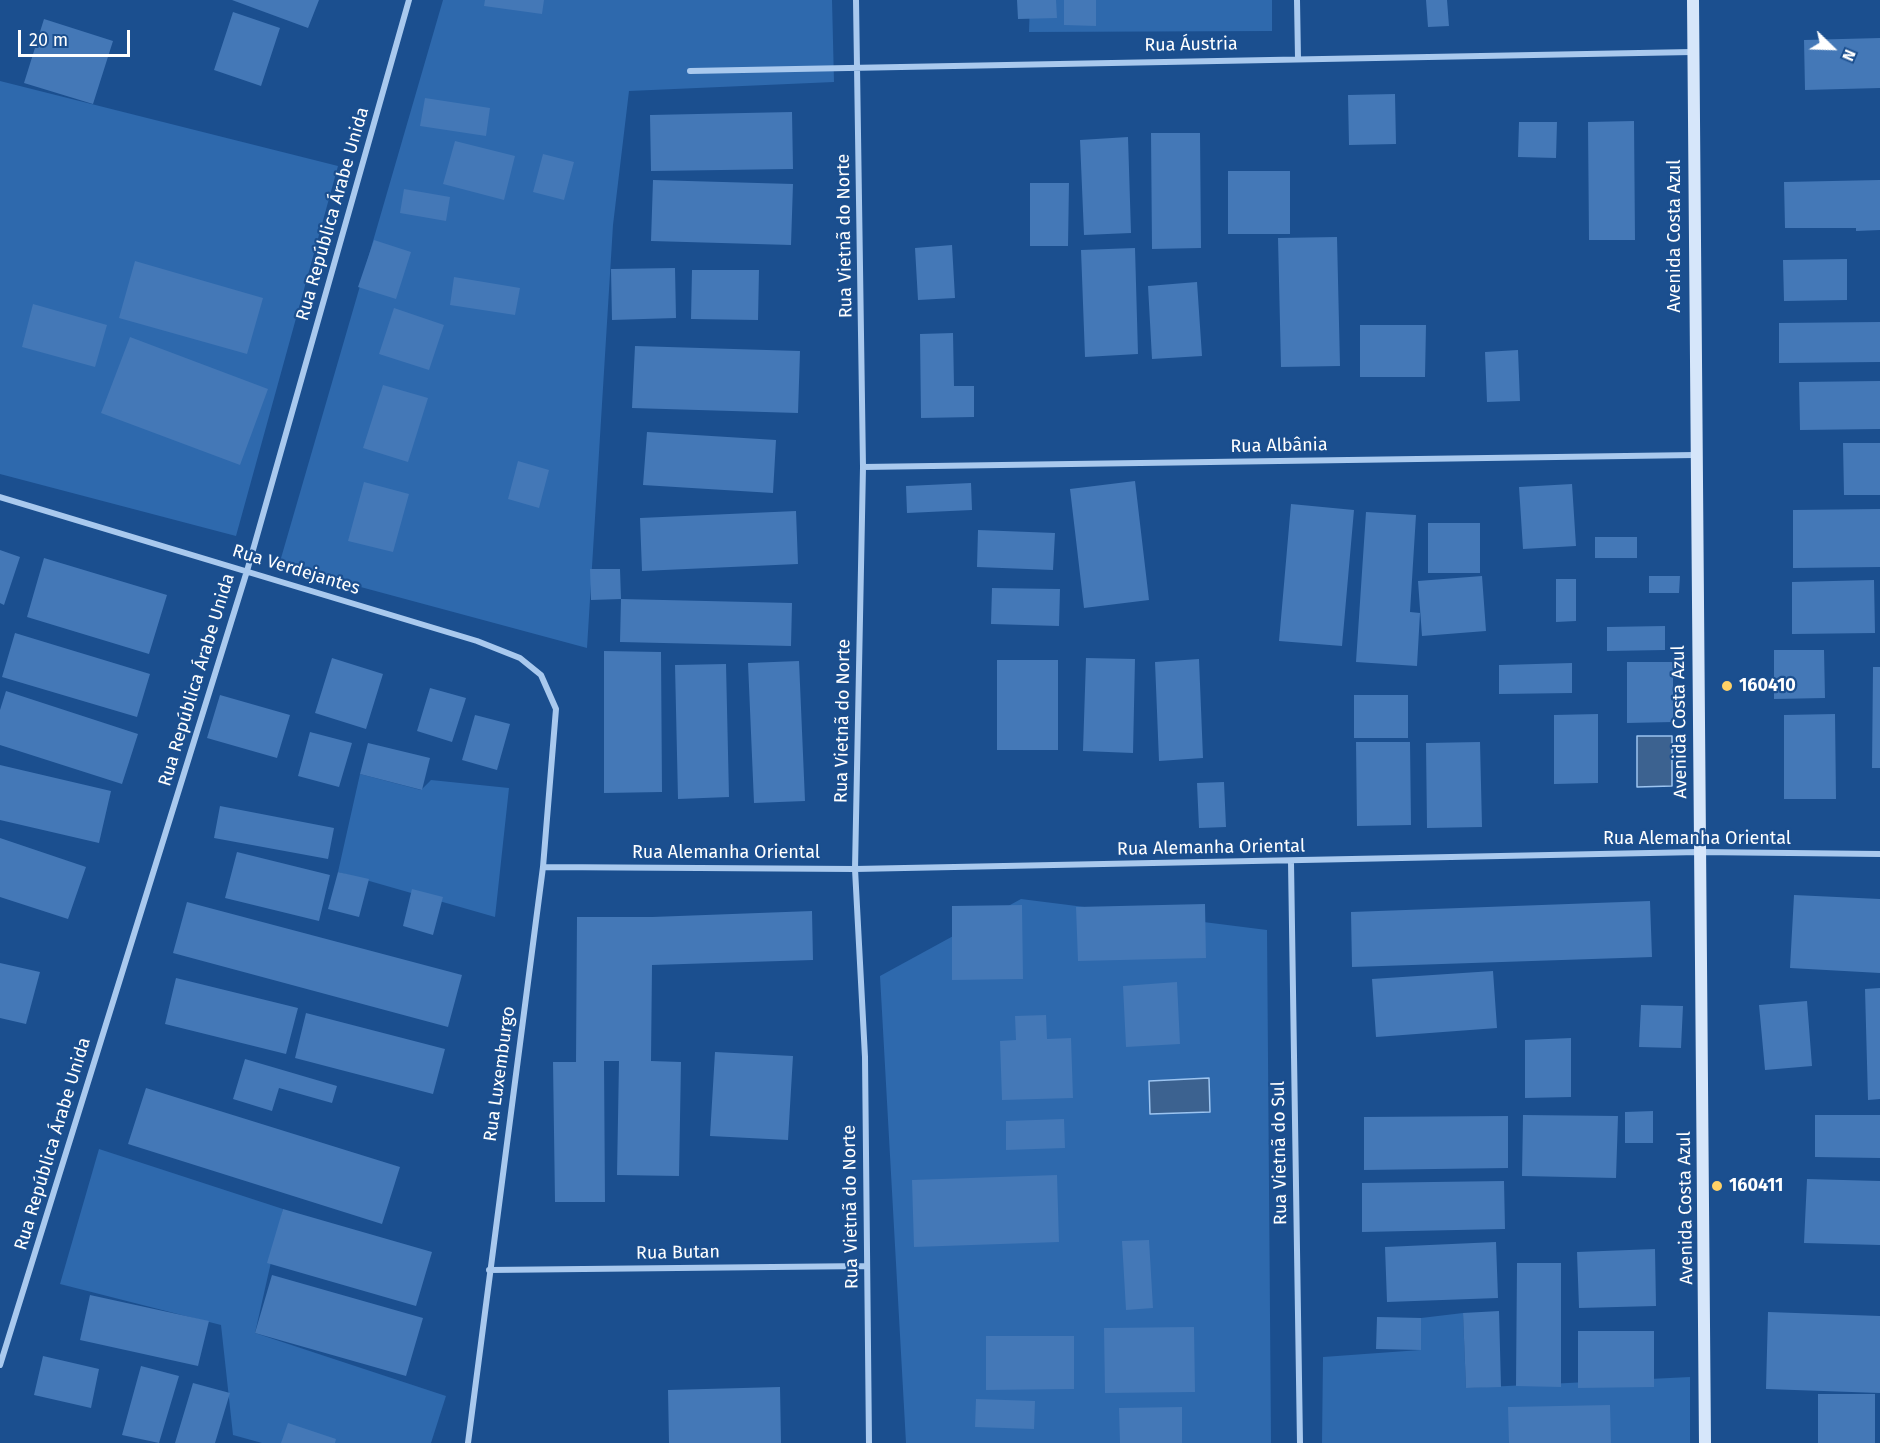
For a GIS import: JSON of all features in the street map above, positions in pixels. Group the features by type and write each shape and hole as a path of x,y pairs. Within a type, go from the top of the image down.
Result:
{"street":[{"name":"Rua República Árabe Unida","path":"0,1365 247,572 409,0"},
{"name":"Rua Vietnã do Norte","path":"856,0 863,467 855,869 865,1057 869,1443"},
{"path":"1297,0 1298,58"},
{"name":"Avenida Costa Azul","path":"1693,0 1705,1443"},
{"name":"Rua Áustria","path":"690,71 1692,52"},
{"name":"Rua Albânia","path":"863,467 1695,455"},
{"name":"Rua Verdejantes","path":"0,497 477,640 520,658 541,675 556,709"},
{"name":"Rua Luxemburgo","path":"468,1443 543,867 556,709"},
{"name":"Rua Alemanha Oriental","path":"543,867 855,869 1699,852 1880,854"},
{"name":"Rua Vietnã do Sul","path":"1291,862 1300,1443"},
{"name":"Rua Butan","path":"489,1270 867,1266"}],"shaded area":[{"path":"443,0 832,0 834,82 629,91 613,225 587,648 279,565"},
{"path":"1030,0 1272,0 1272,31 1029,32"},
{"path":"0,81 338,166 236,536 0,474"},
{"path":"1637,736 1672,736 1672,786 1637,787"},
{"path":"360,774 421,790 431,780 509,788 495,917 338,872"},
{"path":"1021,899 1267,930 1271,1443 906,1443 880,976"},
{"path":"1209,1078 1210,1112 1150,1114 1149,1081"},
{"path":"99,1149 283,1209 255,1333 446,1396 431,1443 262,1443 233,1435 221,1325 60,1284"},
{"path":"1463,1313 1466,1388 1690,1377 1690,1443 1322,1443 1323,1357 1420,1350 1421,1318"}],"building":[{"path":"232,0 319,0 308,28"},
{"path":"485,0 544,0 542,14 484,6"},
{"path":"1017,0 1056,0 1057,18 1018,19"},
{"path":"1064,0 1096,0 1096,26 1064,25"},
{"path":"1426,0 1447,0 1449,26 1428,27"},
{"path":"233,12 280,28 261,86 214,70"},
{"path":"44,19 113,41 93,104 24,83"},
{"path":"1880,38 1880,88 1805,90 1804,40"},
{"path":"1395,94 1396,144 1349,145 1348,95"},
{"path":"425,98 490,108 486,136 420,126"},
{"path":"792,112 793,169 651,171 650,115"},
{"path":"1634,121 1635,240 1589,240 1588,122"},
{"path":"1519,122 1557,122 1556,158 1518,157"},
{"path":"1151,133 1200,133 1201,248 1152,249"},
{"path":"1128,137 1131,233 1084,235 1080,140"},
{"path":"455,141 515,156 504,200 443,184"},
{"path":"543,154 574,162 564,200 533,192"},
{"path":"1228,171 1290,171 1290,234 1228,234"},
{"path":"653,180 793,184 791,245 651,241"},
{"path":"1880,180 1880,230 1785,228 1784,182"},
{"path":"1030,183 1069,183 1068,246 1030,246"},
{"path":"404,189 450,197 446,221 400,213"},
{"path":"1337,237 1340,366 1281,367 1278,238"},
{"path":"374,240 411,252 396,299 358,287"},
{"path":"952,245 955,298 918,300 915,248"},
{"path":"1135,248 1138,354 1085,357 1081,250"},
{"path":"1847,259 1847,300 1784,301 1783,260"},
{"path":"135,261 263,298 247,354 119,318"},
{"path":"675,268 676,318 612,320 611,269"},
{"path":"692,270 759,270 758,320 691,319"},
{"path":"454,277 520,288 515,315 450,305"},
{"path":"1197,282 1202,356 1152,359 1148,286"},
{"path":"33,304 107,325 95,367 22,347"},
{"path":"394,308 444,325 429,370 379,354"},
{"path":"1880,322 1880,362 1779,363 1779,323"},
{"path":"1360,325 1426,325 1425,377 1360,377"},
{"path":"953,333 954,386 974,386 974,417 921,418 920,334"},
{"path":"130,337 268,389 240,465 101,413"},
{"path":"635,346 800,351 798,413 632,408"},
{"path":"1518,350 1520,401 1487,402 1485,352"},
{"path":"1880,381 1880,429 1800,430 1799,382"},
{"path":"383,385 428,398 408,462 363,448"},
{"path":"647,432 776,440 773,493 643,485"},
{"path":"1843,443 1880,443 1880,495 1844,495"},
{"path":"518,461 549,470 539,508 508,499"},
{"path":"1135,481 1149,600 1084,608 1070,489"},
{"path":"364,482 409,494 393,552 348,541"},
{"path":"971,483 972,510 907,513 906,486"},
{"path":"1572,484 1576,546 1523,549 1519,487"},
{"path":"1291,504 1354,510 1342,646 1279,641"},
{"path":"1880,509 1880,567 1793,568 1793,510"},
{"path":"796,511 798,564 642,571 640,518"},
{"path":"1366,512 1416,515 1410,612 1420,613 1417,666 1356,662"},
{"path":"1428,523 1480,523 1480,573 1428,573"},
{"path":"978,530 1055,533 1053,570 977,567"},
{"path":"1595,537 1637,537 1637,558 1595,558"},
{"path":"0,550 20,557 4,605 0,603"},
{"path":"44,558 167,595 149,654 27,617"},
{"path":"590,569 620,569 621,599 591,600"},
{"path":"1482,576 1486,631 1422,636 1418,581"},
{"path":"1649,576 1680,576 1679,593 1649,593"},
{"path":"1556,579 1576,579 1576,621 1556,622"},
{"path":"1874,580 1875,633 1792,634 1792,582"},
{"path":"992,588 1060,589 1059,626 991,624"},
{"path":"621,599 792,603 791,646 620,642"},
{"path":"1665,626 1665,650 1607,651 1607,627"},
{"path":"15,633 150,674 137,717 2,677"},
{"path":"1774,650 1824,650 1825,698 1774,699"},
{"path":"604,651 661,652 662,792 604,793"},
{"path":"332,658 383,674 366,729 315,713"},
{"path":"1086,658 1135,659 1133,753 1083,751"},
{"path":"1199,659 1203,758 1159,761 1155,662"},
{"path":"997,660 1058,660 1058,750 997,750"},
{"path":"799,661 805,801 754,803 748,663"},
{"path":"1627,662 1673,662 1673,722 1627,723"},
{"path":"1572,663 1572,693 1499,694 1499,665"},
{"path":"726,664 729,797 678,799 675,665"},
{"path":"1873,667 1880,667 1880,768 1872,768"},
{"path":"430,688 466,698 452,742 417,731"},
{"path":"6,691 138,734 122,784 0,745 0,710"},
{"path":"220,695 290,715 277,758 207,738"},
{"path":"1354,695 1408,695 1408,738 1354,738"},
{"path":"1598,714 1598,783 1554,784 1554,715"},
{"path":"1835,714 1836,799 1784,799 1784,715"},
{"path":"475,715 510,724 497,770 462,760"},
{"path":"310,732 352,743 339,787 298,776"},
{"path":"1356,742 1410,742 1411,825 1357,826"},
{"path":"1480,742 1482,827 1427,828 1426,743"},
{"path":"368,743 430,758 422,790 360,774"},
{"path":"0,765 111,791 99,843 0,820"},
{"path":"1224,782 1226,827 1199,828 1197,783"},
{"path":"220,806 334,828 328,859 214,838"},
{"path":"0,838 86,867 68,919 0,897"},
{"path":"237,852 330,875 319,921 225,898"},
{"path":"338,872 369,879 359,917 328,909"},
{"path":"412,889 443,897 433,935 403,926"},
{"path":"1794,895 1880,899 1880,973 1790,968"},
{"path":"1650,901 1652,957 1352,967 1351,912"},
{"path":"187,902 462,975 448,1027 173,953"},
{"path":"1205,904 1206,958 1078,961 1076,907"},
{"path":"1022,905 1023,979 952,980 952,906"},
{"path":"812,911 813,960 652,965 651,1061 681,1062 679,1176 617,1175 619,1061 604,1061 605,1202 555,1202 553,1062 576,1062 577,917 652,917"},
{"path":"0,963 40,972 26,1024 0,1018"},
{"path":"1493,971 1497,1028 1376,1037 1372,979"},
{"path":"176,978 298,1008 286,1054 165,1024"},
{"path":"1177,982 1180,1044 1126,1047 1123,986"},
{"path":"1880,988 1880,1099 1868,1100 1865,989"},
{"path":"1807,1001 1812,1066 1765,1070 1759,1005"},
{"path":"1641,1005 1683,1006 1681,1048 1639,1047"},
{"path":"306,1013 445,1049 433,1094 295,1058"},
{"path":"1046,1015 1047,1039 1071,1038 1073,1098 1002,1100 1000,1041 1016,1040 1015,1016"},
{"path":"1571,1038 1571,1097 1525,1098 1525,1040"},
{"path":"715,1052 793,1056 788,1140 710,1136"},
{"path":"245,1059 337,1086 332,1103 279,1088 272,1111 233,1099"},
{"path":"146,1088 400,1167 382,1224 128,1144"},
{"path":"1653,1111 1653,1143 1625,1143 1625,1112"},
{"path":"1523,1115 1618,1116 1616,1178 1522,1176"},
{"path":"1815,1115 1880,1115 1880,1158 1815,1157"},
{"path":"1508,1116 1508,1168 1364,1170 1364,1117"},
{"path":"1064,1119 1065,1148 1006,1150 1006,1121"},
{"path":"1057,1175 1059,1242 914,1247 912,1180"},
{"path":"1807,1179 1880,1181 1880,1245 1804,1243"},
{"path":"1504,1181 1505,1229 1362,1232 1362,1183"},
{"path":"283,1209 432,1252 416,1306 267,1263"},
{"path":"1149,1240 1153,1308 1126,1310 1122,1241"},
{"path":"1496,1242 1498,1298 1387,1302 1385,1247"},
{"path":"1655,1249 1656,1306 1579,1308 1577,1252"},
{"path":"1517,1263 1561,1263 1561,1387 1516,1386"},
{"path":"272,1275 423,1318 406,1376 255,1333"},
{"path":"90,1295 209,1321 198,1366 80,1340"},
{"path":"1499,1311 1501,1387 1466,1388 1463,1313"},
{"path":"1768,1312 1880,1316 1880,1393 1766,1389"},
{"path":"1377,1317 1421,1318 1421,1350 1376,1349"},
{"path":"1194,1327 1195,1392 1105,1393 1104,1328"},
{"path":"1578,1331 1654,1331 1654,1387 1578,1388"},
{"path":"986,1336 1074,1336 1074,1389 986,1390"},
{"path":"43,1356 99,1369 91,1408 34,1395"},
{"path":"141,1366 179,1376 159,1443 122,1435"},
{"path":"193,1383 230,1393 215,1443 175,1443"},
{"path":"780,1387 781,1443 669,1443 668,1390"},
{"path":"1818,1394 1875,1394 1875,1443 1818,1443"},
{"path":"976,1399 1035,1401 1034,1429 975,1427"},
{"path":"1610,1405 1611,1443 1509,1443 1508,1407"},
{"path":"1182,1407 1182,1443 1120,1443 1119,1408"},
{"path":"288,1423 336,1439 335,1443 281,1443"}],"place":[{"name":"160410","path":"1727,686"},
{"name":"160411","path":"1717,1186"}]}
